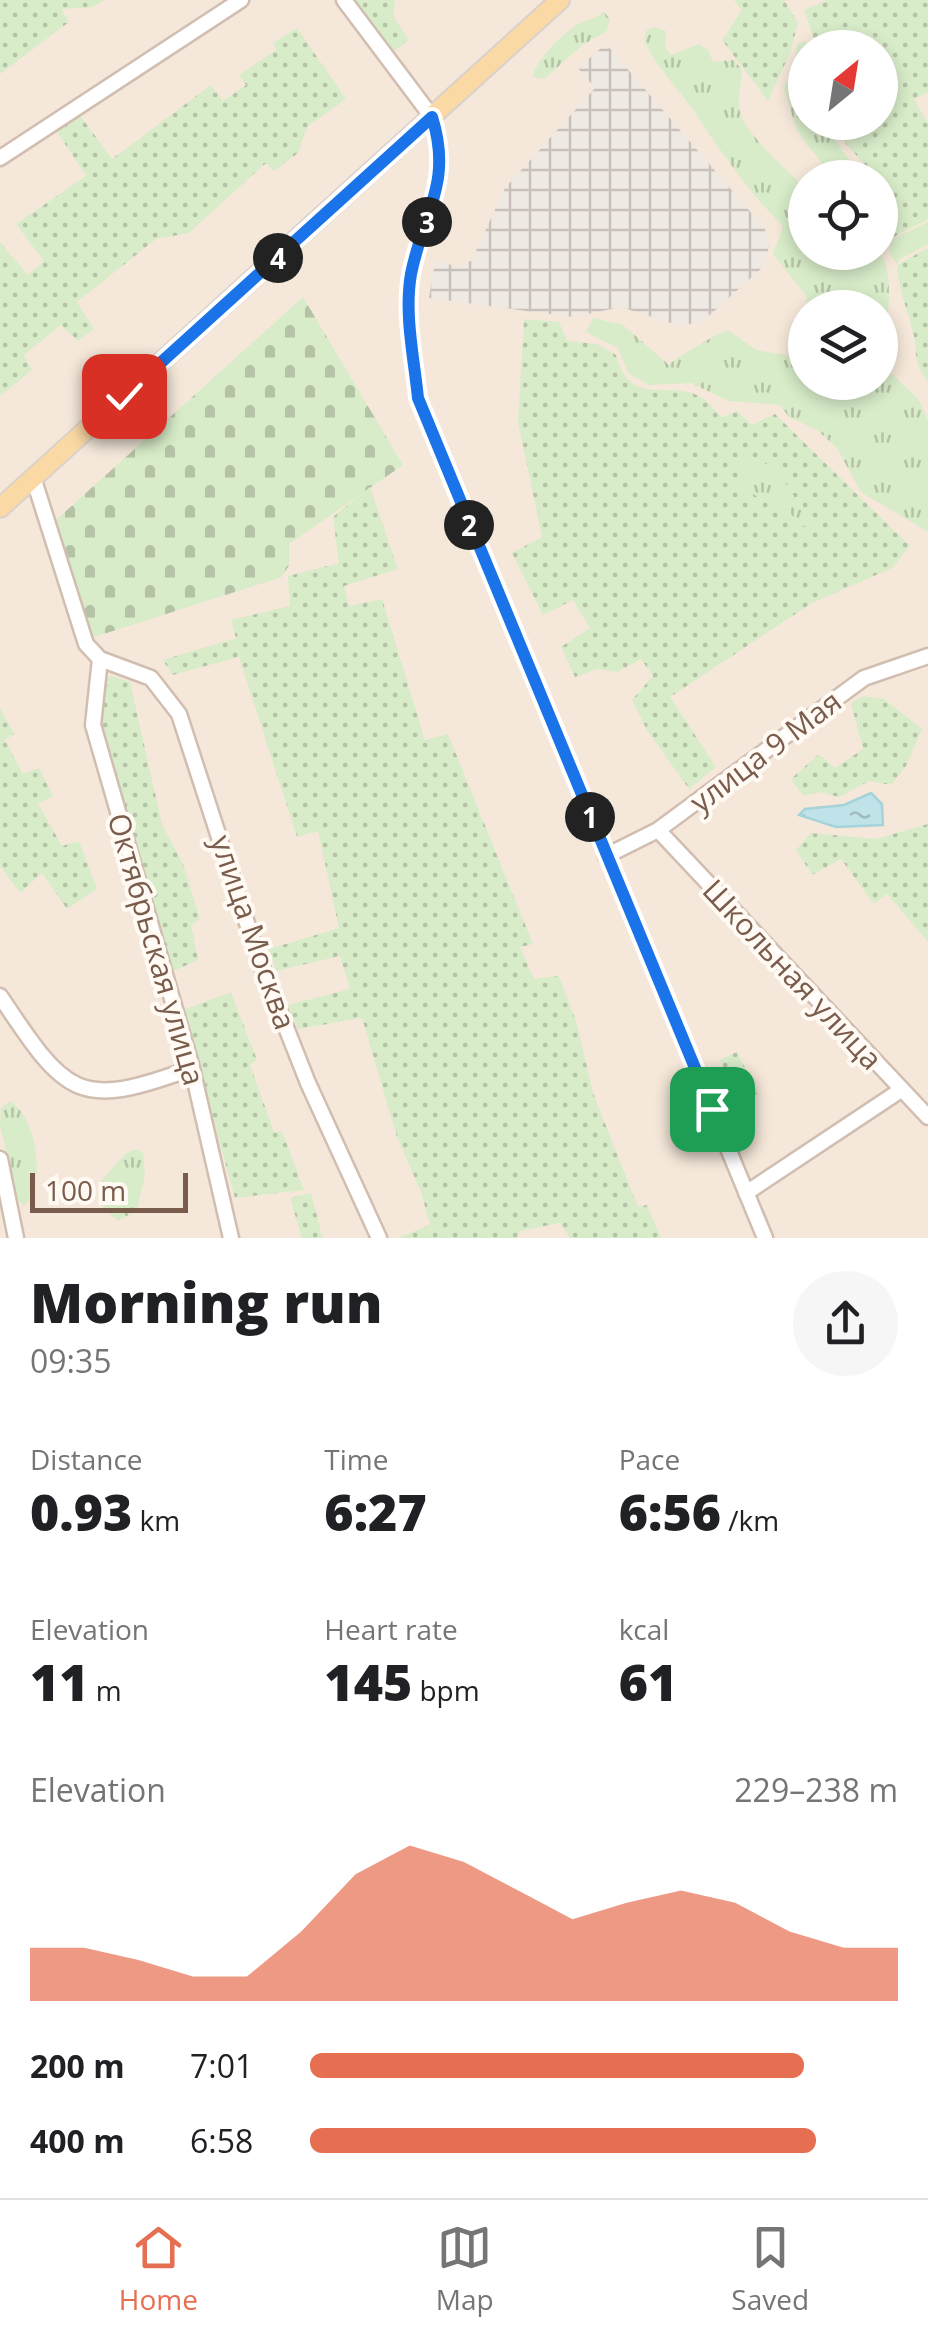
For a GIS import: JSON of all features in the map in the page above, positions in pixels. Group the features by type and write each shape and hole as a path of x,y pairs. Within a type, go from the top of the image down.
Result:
{"main road":[{"path":"0,508 560,0"}],"street":[{"path":"0,158 241,0"},
{"path":"344,0 432,117 443,161 411,276 409,310 418,398 765,1238"},
{"path":"33,477 86,644 100,659"},
{"name":"улица 9 Мая","path":"606,856 658,830 849,688 928,656"},
{"name":"Октябрьская улица","path":"100,659 93,725 192,1068 231,1238"},
{"name":"улица Москва","path":"100,659 151,678 179,714 257,954 308,1083 378,1238"},
{"name":"Школьная улица","path":"658,830 928,1117"},
{"path":"0,996 64,1078 84,1089 102,1094 130,1091 192,1068"},
{"path":"746,1193 901,1090"},
{"path":"0,1159 16,1238"}],"shaded area":[{"path":"0,0 928,0 928,1238 0,1238"},
{"path":"606,44 765,229 769,246 763,267 703,321 680,326 621,307 573,317 429,298 435,261 460,267 472,260 505,188 595,88 578,68"}],"green space":[{"path":"0,0 105,0 93,7 61,9 69,22 0,74"},
{"path":"353,0 395,0 393,16 409,40 392,52"},
{"path":"734,0 784,0 798,23 796,30 788,30 788,57 768,101 722,40 742,10"},
{"path":"827,0 928,0 928,92 914,99 928,124 928,219 898,235 898,160 861,160 843,140 898,140 898,30 811,30 804,10"},
{"path":"603,11 610,19 607,31 584,44 544,79 533,77 539,63 560,39"},
{"path":"654,27 666,31 665,47 671,55 699,44 708,50 713,62 733,60 741,68 742,118 788,172 788,270 887,270 889,290 801,290 773,254 783,226 746,185 655,59 644,40 646,31"},
{"path":"297,28 346,99 307,127 298,153 274,171 266,163 189,233 156,239 77,302 94,329 78,341 61,325 24,355 32,370 0,396 0,242 28,275 44,261 16,224 86,176 56,130 79,114 112,159 211,85 223,101 246,85 239,75 276,50 273,43"},
{"path":"803,140 835,140 850,160 819,160"},
{"path":"928,222 928,244 898,263 898,237"},
{"path":"928,248 928,381 917,362 898,264"},
{"path":"303,297 403,465 289,544 289,565 282,577 91,638 56,520"},
{"path":"593,318 623,325 669,365 728,330 756,350 788,355 788,400 898,400 898,380 919,400 928,421 928,532 861,492 837,448 817,430 789,417 780,405 729,401 691,383 649,385 628,373 618,348 586,332"},
{"path":"524,319 559,322 567,341 597,344 616,355 623,372 642,388 691,393 704,399 722,417 737,411 752,425 775,414 910,546 892,568 812,603 670,697 716,767 689,789 647,730 632,700 653,676 641,659 617,672 597,669 575,677 561,647 590,628 573,600 543,615 512,553 542,537 518,422","holes":["752,457 776,469 813,525 806,527 784,509 737,483 744,471 741,462"]},
{"path":"752,457 776,469 814,524 806,527 784,509 737,483 744,471 741,462"},
{"path":"370,487 398,569 344,586 349,606 382,599 425,740 448,734 533,944 520,947 534,979 559,976 577,1024 593,1093 638,1207 647,1205 661,1238 570,1238 560,1223 520,1231 517,1238 397,1238 430,1225 421,1192 397,1137 362,1018 298,1029 288,1005 350,989 340,956 276,971 269,949 339,928 318,831 297,837 239,657 172,675 163,660 236,638 231,620 290,606 288,576 339,563 333,517"},
{"path":"111,676 130,682 162,824 183,864 200,919 191,925 198,960 169,973 101,722 107,679"},
{"path":"863,696 884,699 922,729 906,766 891,785 869,781 839,797 820,792 803,796 791,779 819,754 835,768 863,749 851,703"},
{"path":"0,708 14,734 5,740 23,774 39,768 53,796 38,804 62,846 79,841 97,889 67,909 42,873 20,893 0,866"},
{"path":"928,824 928,942 887,894 874,904 841,859 812,875 796,850 811,833 876,839"},
{"path":"231,992 257,1060 250,1065 274,1132 282,1131 304,1190 235,1198 183,1010"},
{"path":"737,1052 758,1093 741,1102 720,1060"},
{"path":"10,1101 27,1121 36,1151 36,1182 24,1206 18,1200 0,1125 1,1108"},
{"path":"137,1149 143,1153 145,1175 137,1210 118,1221 104,1209 100,1182 126,1153"},
{"path":"311,1193 323,1238 302,1238 290,1198"}],"water":[{"path":"871,793 882,804 883,825 836,827 799,815 805,809 844,805"}],"route":[{"path":"124,396 432,117 443,161 411,276 409,310 418,398 712,1109"}]}
